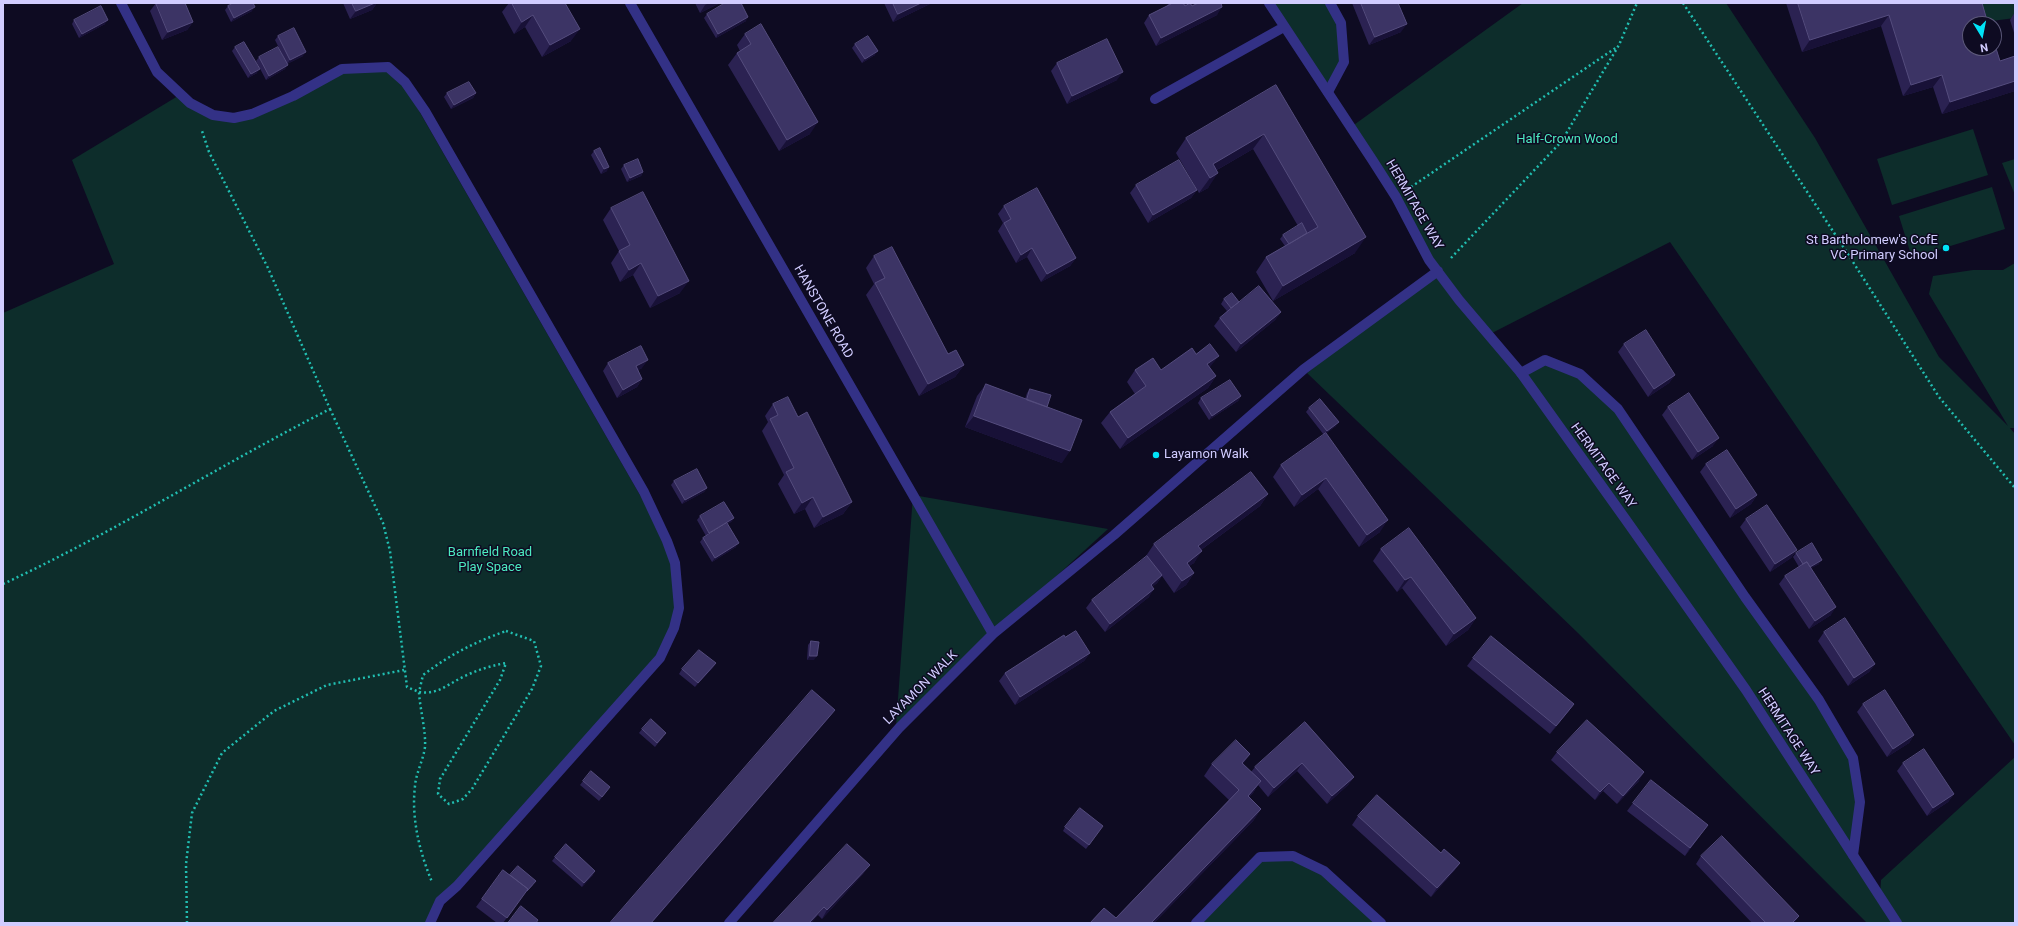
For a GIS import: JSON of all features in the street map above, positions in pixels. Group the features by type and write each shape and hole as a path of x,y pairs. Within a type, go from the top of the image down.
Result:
{"street":[{"path":"120,3 157,72 190,103 213,115 234,118 252,114 293,96 342,69 388,67 405,82 425,111 644,492 675,563 679,608 674,628 660,658 457,886 440,901 430,923"},
{"name":"HANSTONE ROAD","path":"630,3 993,634"},
{"name":"HERMITAGE WAY","path":"1269,3 1396,198 1421,247 1438,272 1459,300 1521,373 1746,690 1897,923"},
{"path":"1328,92 1344,62 1341,23 1330,3"},
{"path":"1155,99 1284,27"},
{"name":"LAYAMON WALK","path":"729,923 899,728 993,634 1114,535 1304,368 1438,272"},
{"path":"1521,373 1545,360 1580,374 1618,409 1744,597 1819,700 1853,758 1860,802 1853,855"},
{"path":"1196,923 1260,857 1293,856 1324,871 1381,923"}],"path":[{"path":"1438,272 1561,142 1619,45 1637,3"},
{"path":"1683,3 1846,251 1939,397 2015,488"},
{"path":"1396,198 1619,45"},
{"path":"205,111 201,124 209,152 268,268 330,409 383,523 390,551 407,687 419,692 426,694 439,690 459,679 491,665 506,663 500,680 440,779 438,794 449,804 463,799 472,789 486,761 508,730 532,689 541,666 534,641 506,631 481,640 449,656 423,675 419,692 425,748 415,786 417,829 423,859 440,901"},
{"path":"3,584 57,559 263,443 330,409"},
{"path":"187,923 186,864 192,813 222,753 274,711 327,685 404,670"}],"green space":[{"path":"1269,3 1330,3 1341,23 1344,62 1328,92"},
{"name":"Half-Crown Wood","path":"1523,3 1726,3 1815,138 1939,357 2008,426 1929,294 1933,276 1973,270 2003,270 2015,263 2015,428 2010,428 2015,434 2015,745 1670,242 1492,333 1521,373 1545,360 1580,374 1618,409 1853,758 1860,802 1853,855 1880,896 1881,880 2015,757 2015,923 1867,923 1578,633 1307,373 1438,271 1351,127"},
{"path":"1970,3 2015,3 2015,18 2002,20 2002,16 1974,16"},
{"name":"Barnfield Road Play Space","path":"342,69 386,69 403,83 667,542 679,608 660,658 477,857 430,923 3,923 3,313 114,264 72,160 178,96 234,119"},
{"path":"1973,129 1988,175 1892,205 1877,159"},
{"path":"2015,159 2015,195 2002,163"},
{"path":"1992,187 2005,229 1912,258 1899,216"},
{"path":"913,495 1108,529 993,634 896,726"},
{"path":"1293,856 1324,871 1381,923 1196,923 1260,857"}],"building":[{"path":"156,3 185,3 193,22 168,32"},
{"path":"234,3 253,3 255,7 234,18 228,6"},
{"path":"352,3 375,3 356,11"},
{"path":"512,3 565,3 580,29 550,45 533,15 522,22"},
{"path":"725,3 741,3 748,17 718,34 707,14"},
{"path":"893,3 921,3 898,14"},
{"path":"1171,3 1183,3 1185,6 1190,3 1192,6 1198,3 1221,3 1222,7 1161,38 1149,15"},
{"path":"1361,3 1398,3 1407,24 1375,37"},
{"path":"1798,3 1982,3 1986,16 1962,16 1962,56 1998,56 2000,61 2015,56 2015,81 1950,102 1942,75 1911,85 1889,15 1810,40"},
{"path":"101,6 108,20 82,34 74,20"},
{"path":"761,24 818,122 787,140 737,53 751,44 745,34"},
{"path":"294,28 306,52 290,60 278,36"},
{"path":"868,36 878,51 865,59 855,44"},
{"path":"1107,39 1123,72 1072,96 1057,63"},
{"path":"244,42 260,69 251,74 235,47"},
{"path":"278,47 288,65 269,76 259,57"},
{"path":"469,82 476,93 454,105 447,93"},
{"path":"1276,85 1366,237 1283,286 1266,257 1318,227 1264,134 1213,164 1218,173 1210,178 1186,138"},
{"path":"600,148 609,167 604,169 594,151"},
{"path":"638,159 643,172 630,178 624,165"},
{"path":"1179,160 1197,190 1153,215 1136,185"},
{"path":"1037,188 1076,258 1047,274 1032,248 1021,255 1004,223 1011,219 1004,206"},
{"path":"643,192 689,281 658,296 641,263 629,270 619,251 630,245 611,208"},
{"path":"1302,223 1307,233 1289,244 1283,235"},
{"path":"892,247 948,354 956,350 964,365 928,384 875,283 885,278 874,256"},
{"path":"1259,286 1281,312 1241,344 1220,318"},
{"path":"1232,293 1239,302 1231,308 1224,299"},
{"path":"1646,330 1675,375 1654,389 1624,344"},
{"path":"1210,344 1219,356 1207,364 1216,376 1128,438 1110,412 1146,386 1135,370 1153,358 1161,370 1192,348 1196,354"},
{"path":"641,346 648,360 636,366 642,379 623,390 608,363"},
{"path":"1230,380 1241,396 1212,416 1201,398"},
{"path":"986,384 1082,420 1070,451 974,416"},
{"path":"1030,389 1051,395 1047,407 1027,400"},
{"path":"1689,393 1719,438 1698,452 1668,407"},
{"path":"788,397 798,417 807,412 852,502 823,517 813,497 802,503 786,472 794,468 770,419 778,415 773,404"},
{"path":"1320,399 1339,422 1327,431 1309,408"},
{"path":"1326,433 1388,520 1367,535 1326,478 1302,495 1281,465"},
{"path":"1727,450 1757,495 1736,509 1706,464"},
{"path":"697,469 707,488 685,500 674,481"},
{"path":"1251,472 1268,494 1198,546 1202,551 1187,563 1194,573 1182,581 1154,544"},
{"path":"724,502 734,518 709,533 700,516"},
{"path":"1767,505 1797,550 1775,564 1746,519"},
{"path":"727,523 739,543 715,558 703,538"},
{"path":"1409,528 1476,618 1454,634 1411,577 1405,580 1381,549"},
{"path":"1812,543 1822,560 1810,567 1807,562 1803,564 1796,553"},
{"path":"1147,556 1162,575 1151,585 1154,589 1110,624 1092,600"},
{"path":"1807,562 1836,607 1815,621 1785,576"},
{"path":"1845,618 1875,664 1854,678 1824,632"},
{"path":"1076,631 1090,653 1020,697 1005,673 1064,635 1065,637"},
{"path":"1491,636 1574,704 1556,726 1473,658"},
{"path":"811,641 819,642 817,656 810,656"},
{"path":"699,650 716,663 698,683 682,669"},
{"path":"812,690 835,710 651,923 610,923"},
{"path":"1885,690 1914,735 1893,749 1863,704"},
{"path":"651,719 666,733 657,743 642,729"},
{"path":"1587,720 1644,772 1623,796 1609,783 1600,792 1557,752"},
{"path":"1305,722 1354,777 1332,796 1302,763 1274,788 1255,767"},
{"path":"1236,740 1250,754 1242,763 1261,781 1248,796 1261,809 1151,923 1090,923 1104,908 1116,918 1239,790 1212,764"},
{"path":"1924,749 1954,794 1933,808 1903,763"},
{"path":"591,771 610,787 602,797 583,781"},
{"path":"1651,780 1708,825 1690,848 1633,803"},
{"path":"1377,795 1441,853 1444,849 1460,863 1437,888 1358,816"},
{"path":"1080,808 1103,826 1089,845 1065,827"},
{"path":"1722,836 1799,916 1792,923 1766,923 1701,856"},
{"path":"566,844 595,871 584,883 555,857"},
{"path":"847,844 870,865 827,910 824,907 809,923 773,923"},
{"path":"518,866 536,881 527,891 528,889 510,875"},
{"path":"503,870 528,889 507,918 482,899"},
{"path":"521,906 538,920 536,923 508,923"}],"place":[{"name":"St Bartholomew's CofE VC Primary School","path":"1946,248"},
{"name":"Layamon Walk","path":"1156,455"}]}
